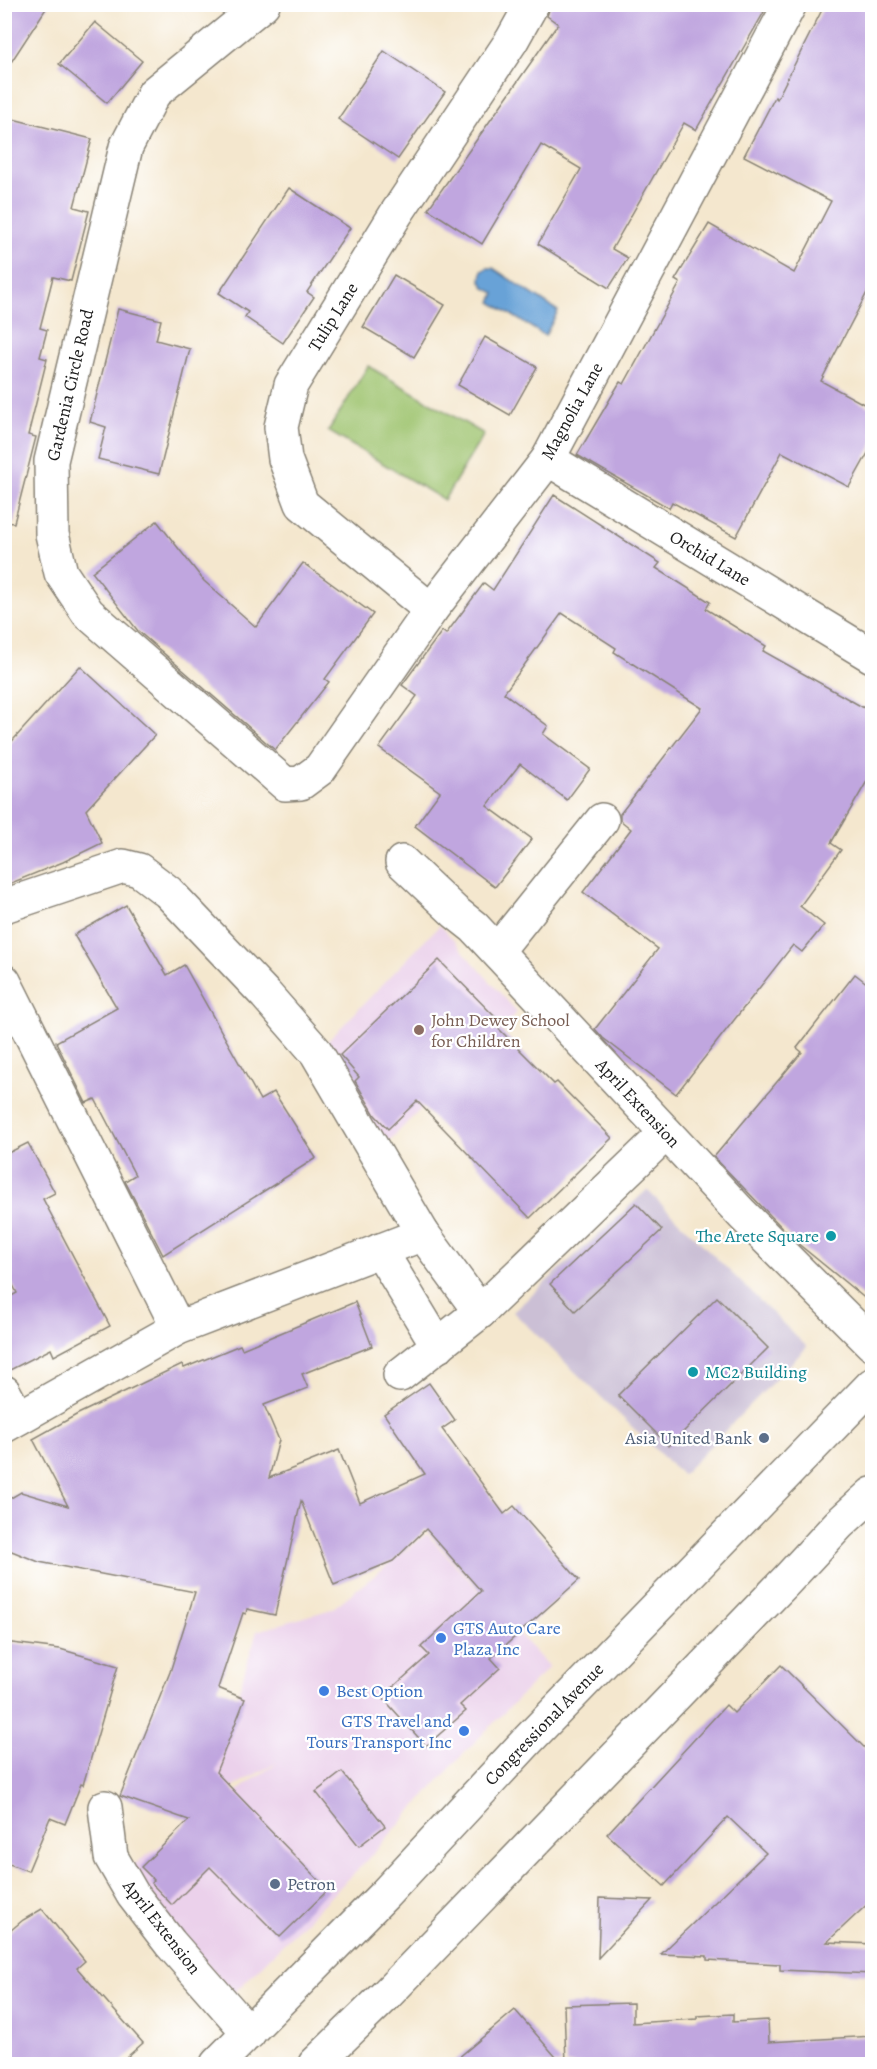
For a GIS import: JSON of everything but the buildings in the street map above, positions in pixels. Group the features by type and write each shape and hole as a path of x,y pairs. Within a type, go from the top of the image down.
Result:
{"street":[{"name":"Gardenia Circle Road","path":"263,4 154,93 126,147 51,461 52,534 61,573 88,613 285,784 301,783"},
{"name":"Tulip Lane","path":"431,610 302,504 285,459 281,428 291,385 396,214 512,40 532,4"},
{"name":"Magnolia Lane","path":"301,783 320,770 431,610 548,459 790,4"},
{"name":"Orchid Lane","path":"548,459 873,656"},
{"path":"497,951 602,820"},
{"name":"April Extension","path":"402,862 474,927 742,1214 873,1344"},
{"path":"4,906 123,866 139,870 168,892 266,995 316,1052 423,1234 480,1312"},
{"path":"4,981 178,1328"},
{"path":"400,1375 480,1312 666,1134"},
{"path":"9,1412 178,1328 423,1234"},
{"path":"380,1250 438,1346"},
{"name":"Congressional Avenue","path":"217,2064 385,1894 529,1739 873,1385"},
{"path":"315,2064 386,1995 839,1524 873,1494"},
{"name":"April Extension","path":"105,1807 111,1857 133,1895 170,1943 249,2033"}],"shaded area":[{"name":"John Dewey School for Children","path":"440,925 517,1012 386,1144 321,1048"},
{"path":"647,1190 807,1347 682,1475 513,1312"},
{"path":"427,1534 549,1667 465,1752 365,1862 233,1994 125,1871 278,1762 205,1802 257,1631 332,1609"}],"green space":[{"path":"368,366 484,434 444,500 328,431"}],"water":[{"path":"493,268 558,311 545,336 491,302 495,293 485,288 481,281 482,271"}],"place":[{"name":"John Dewey School for Children","path":"419,1030"},
{"name":"The Arete Square","path":"831,1236"},
{"name":"MC2 Building","path":"693,1372"},
{"name":"Asia United Bank","path":"764,1438"},
{"name":"GTS Auto Care Plaza Inc","path":"441,1638"},
{"name":"Best Option","path":"324,1691"},
{"name":"GTS Travel and Tours Transport Inc","path":"464,1731"},
{"name":"Petron","path":"275,1884"}]}
